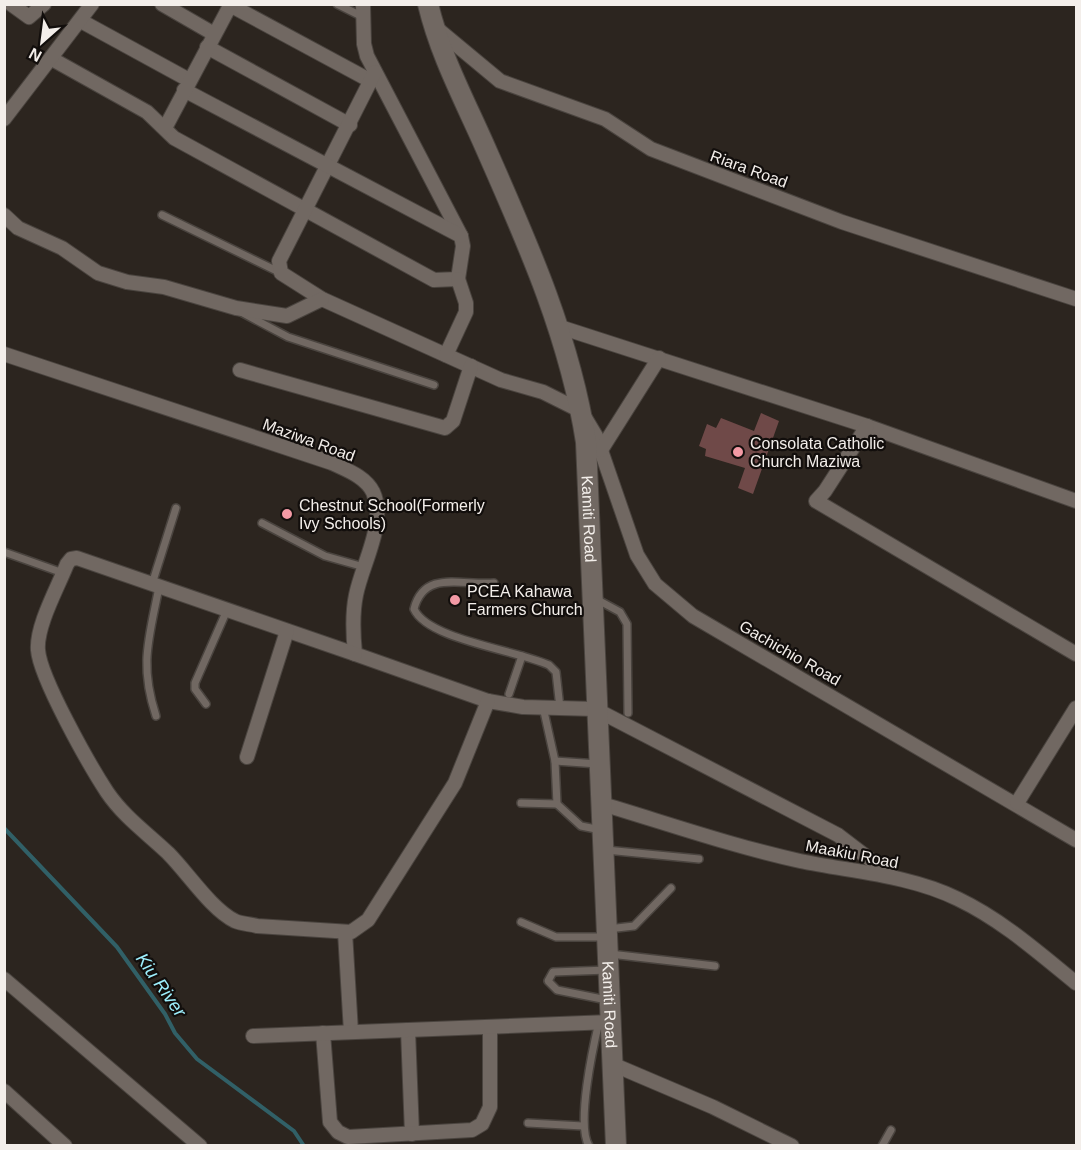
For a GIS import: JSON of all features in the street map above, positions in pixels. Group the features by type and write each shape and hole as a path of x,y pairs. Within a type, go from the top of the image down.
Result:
{"main road":[{"name":"Kamiti Road","path":"428,4 433,26 560,327 581,411 586,442 590,596 609,1000 605,1022 612,1064 616,1146"}],"street":[{"path":"10,4 29,17 44,4"},
{"path":"4,119 92,4"},
{"path":"162,4 214,34"},
{"path":"165,128 230,5 373,77"},
{"path":"363,11 364,44 373,77 461,236 463,246 458,279 466,303 466,312 446,355"},
{"path":"81,21 328,168 461,236"},
{"name":"Riara Road","path":"433,26 500,81 605,119 659,153 843,222 1077,299"},
{"path":"207,47 350,124"},
{"path":"52,59 131,102 165,128 174,138 305,211 434,280 458,279"},
{"path":"373,77 279,261 281,273 322,299 471,366 513,384 543,392 581,411"},
{"path":"4,215 18,228 62,248 98,273 127,282 164,287 236,308 287,316 322,299"},
{"path":"560,327 867,426 1077,501"},
{"name":"Maziwa Road","path":"4,354 332,463 360,477 372,489 377,503 377,522 353,613 355,654"},
{"path":"601,450 659,358"},
{"path":"240,369 445,428 453,421 471,366"},
{"name":"Gachichio Road","path":"581,411 590,422 601,450 637,555 655,584 672,601 693,616 1077,840"},
{"path":"867,426 825,491 816,501 1077,654"},
{"path":"488,701 455,783 408,861 368,920 359,928 345,932 257,926 235,921 127,816 108,793 66,717 38,655 38,640 63,573 71,559 77,558 488,701 543,707 595,709 838,835 893,877"},
{"path":"247,757 287,631"},
{"path":"1017,803 1077,708"},
{"name":"Maakiu Road","path":"599,803 798,860 893,877 957,898 985,913 1077,983"},
{"path":"345,932 351,1032"},
{"path":"4,979 201,1146"},
{"path":"253,1036 605,1022"},
{"path":"323,1033 330,1122 338,1132 348,1137 472,1130 485,1122 490,1107 490,1027"},
{"path":"408,1030 412,1134"},
{"name":"Kamiti Road","path":"612,1064 713,1107 792,1146"},
{"path":"4,1091 65,1146"}],"lane":[{"path":"337,4 363,11"},
{"path":"162,215 281,273"},
{"path":"236,308 250,319 288,337 434,385"},
{"path":"156,716 147,687 146,665 155,586 176,508"},
{"path":"262,524 325,556 364,567"},
{"path":"4,552 63,573"},
{"path":"494,583 438,581 423,590 417,598 414,609 418,618 426,624 466,641 549,665 556,672 560,708"},
{"path":"590,596 620,612 627,624 628,713"},
{"path":"206,704 195,689 195,683 227,610"},
{"path":"509,694 522,656"},
{"path":"543,707 555,761 556,804"},
{"path":"555,761 598,764"},
{"path":"521,803 556,804 601,840 699,858"},
{"path":"609,1000 557,990 548,981 553,972 606,948 634,926 671,888"},
{"path":"520,922 556,937 606,948 715,966"},
{"path":"589,1146 583,1126 591,1057 605,1022"},
{"path":"528,1123 583,1126"},
{"path":"882,1146 891,1130"}],"building":[{"name":"Consolata Catholic Church Maziwa","path":"761,413 779,421 753,494 738,488 745,468 705,456 706,449 699,446 707,424 716,428 721,418 754,431"}],"waterway":[{"name":"Kiu River","path":"4,828 117,947 165,1014 175,1033 197,1059 294,1131 304,1146"}],"place":[{"name":"Consolata Catholic Church Maziwa","path":"738,452"},
{"name":"Chestnut School(Formerly Ivy Schools)","path":"287,514"},
{"name":"PCEA Kahawa Farmers Church","path":"455,600"}]}
